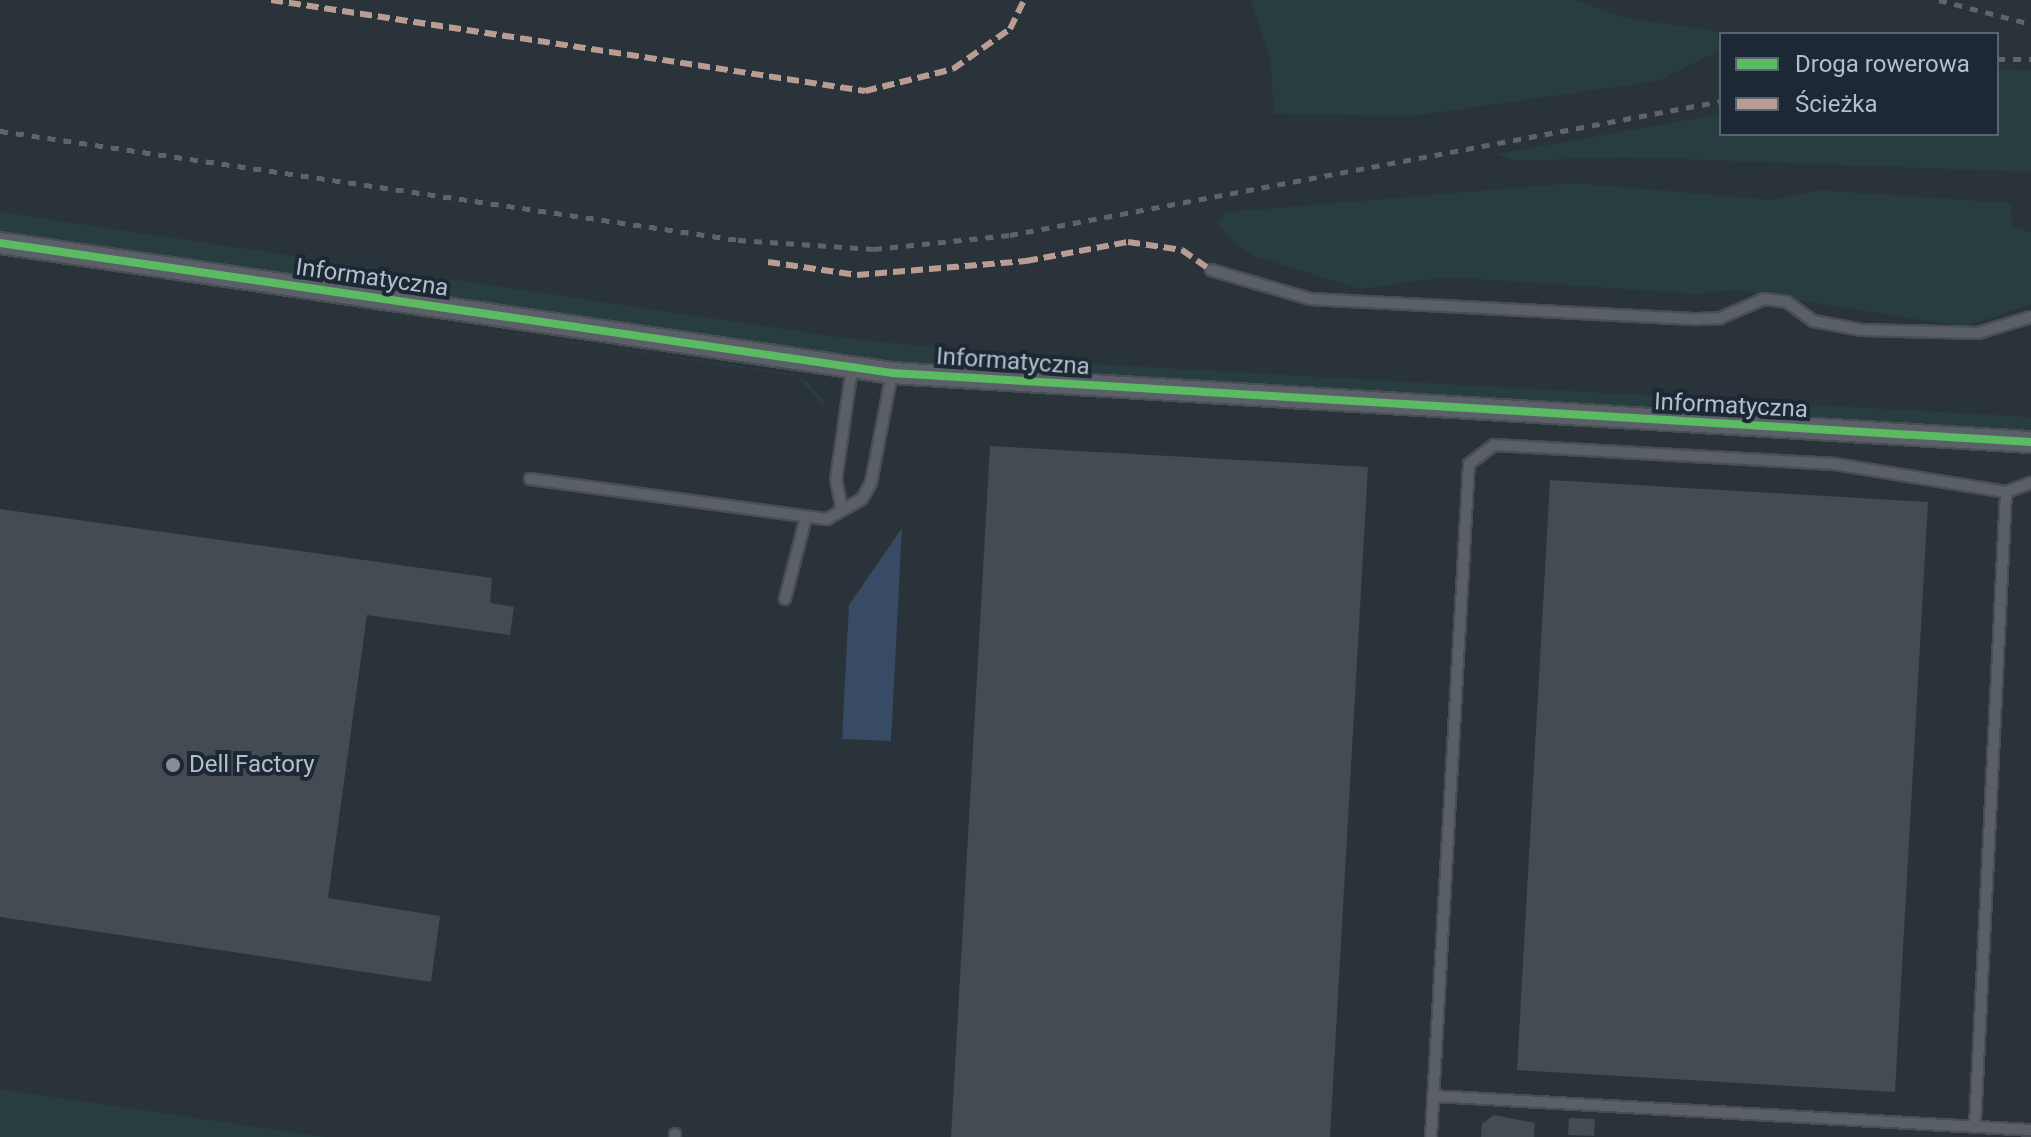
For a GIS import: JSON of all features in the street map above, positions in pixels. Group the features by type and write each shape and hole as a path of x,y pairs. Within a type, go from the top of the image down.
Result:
{"street":[{"name":"Informatyczna","path":"0,243 892,373 2031,442"}],"lane":[{"path":"1211,270 1310,299 1697,319 1720,318 1764,299 1787,302 1813,321 1877,330 1978,333 2031,317"},
{"path":"842,510 836,480 852,368"},
{"path":"530,479 805,521 842,510 871,483 892,373"},
{"path":"1431,1137 1469,464 1476,451 1494,445 1835,464 2006,492 2031,483"},
{"path":"1975,1126 2006,492"},
{"path":"785,599 805,521"},
{"path":"1433,1096 2031,1130"}],"green space":[{"path":"1250,0 1576,0 1624,18 1717,31 1719,40 1719,51 1658,81 1414,116 1274,114 1270,57"},
{"path":"1999,69 2031,71 2031,172 1625,157 1514,161 1496,154 1719,114 1719,136 1999,136"},
{"path":"1574,183 1774,200 1817,190 2011,203 2012,226 2031,232 2031,304 1965,327 1735,290 1697,294 1447,277 1361,289 1256,257 1231,242 1217,221 1227,212"},
{"path":"0,212 845,338 1094,364 2031,417 2031,433 942,369 0,235"},
{"path":"0,260 793,374 800,376 809,383 824,401 823,440 823,406 797,376"},
{"path":"0,1089 326,1137 0,1137"}],"water":[{"path":"902,528 891,741 842,739 849,605"}],"building":[{"path":"990,446 1368,467 1330,1137 951,1137"},
{"path":"1550,480 1928,502 1895,1092 1517,1070"},
{"name":"Dell Factory","path":"0,509 492,578 490,603 514,607 510,635 367,615 328,898 440,916 431,982 0,917"},
{"path":"1494,1115 1535,1123 1534,1137 1481,1137 1482,1124"},
{"path":"1569,1118 1595,1119 1594,1136 1568,1135"}],"railway":[{"path":"1939,0 2031,24"},
{"path":"1999,59 2031,59"},
{"path":"0,131 738,240 874,249 1010,235 1719,101"}],"marked path":[{"path":"271,0 865,91 953,69 1010,29 1024,0"},
{"path":"768,262 857,275 1026,261 1128,242 1182,250 1211,270"}],"cycle path":[{"path":"0,243 892,373 2031,442"}],"place":[{"name":"Dell Factory","path":"173,765"}]}
